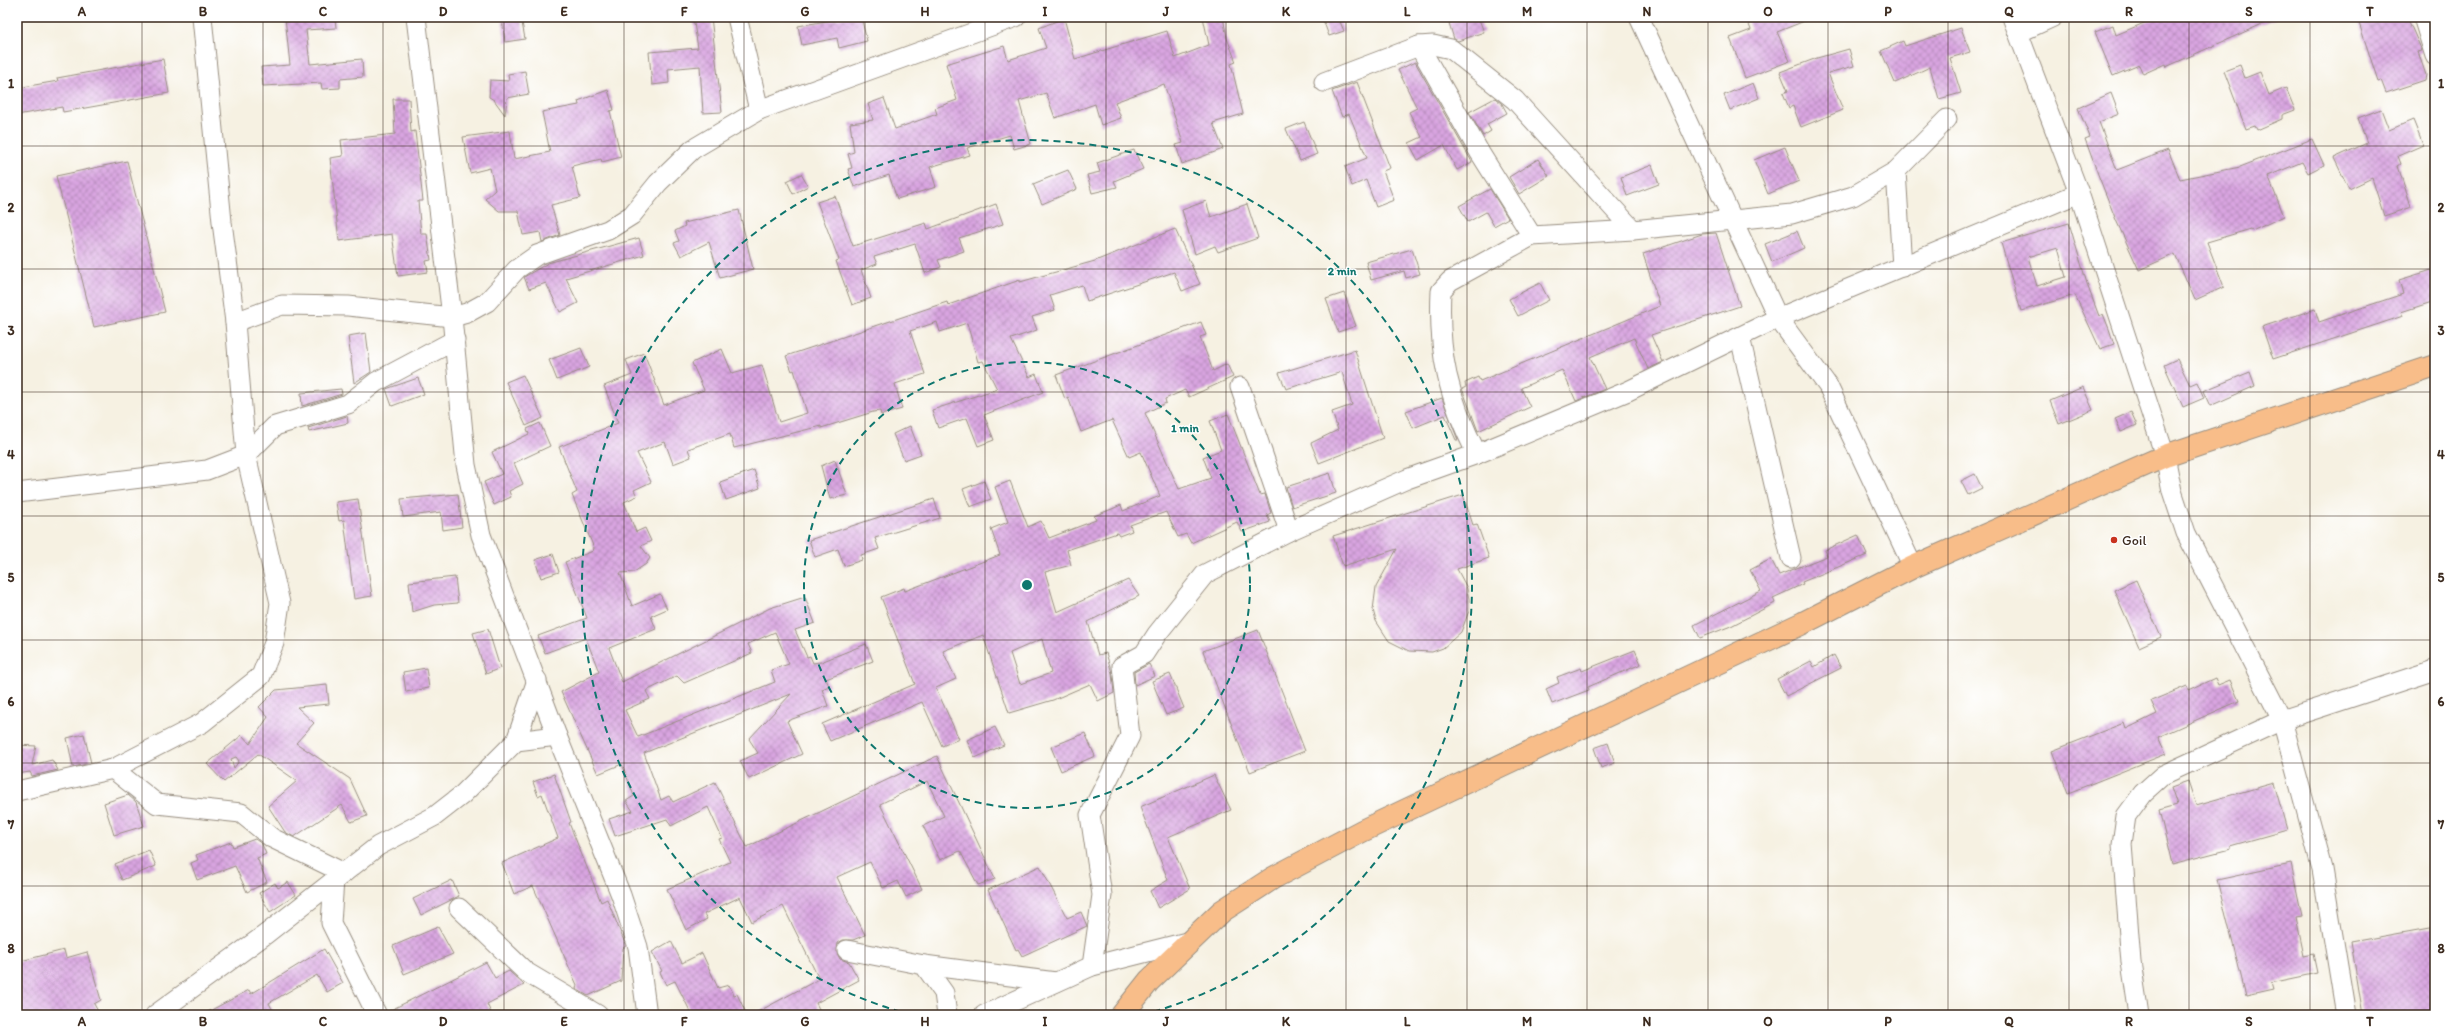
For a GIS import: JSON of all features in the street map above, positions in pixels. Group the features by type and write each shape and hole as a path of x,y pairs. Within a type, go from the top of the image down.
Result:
{"highway":[{"path":"1122,1015 1149,981 1187,942 1222,911 1273,878 1362,831 1803,623 1913,567 2164,456 2435,366"}],"street":[{"path":"17,791 113,769 202,723 262,676 274,643 280,603 246,455 235,322 222,222 202,17"},
{"path":"416,17 455,340 466,465 481,535 557,736 621,895 638,947 647,1015"},
{"path":"737,17 759,110"},
{"path":"235,322 282,305 348,306 452,317 467,314 488,302 517,269 537,255 608,230 632,215 658,182 693,149 759,110 1016,17"},
{"path":"2053,17 2015,25 2079,194 2164,456 2172,491 2186,533 2282,720 2322,869 2346,1015"},
{"path":"2423,17 2435,56"},
{"path":"1646,19 1732,219 1778,318 1828,386 1913,567"},
{"path":"1324,82 1419,46 1433,44 1451,49 1515,100 1632,230"},
{"path":"1419,46 1480,153 1532,236"},
{"path":"1477,454 1457,411 1443,365 1441,291 1450,281 1532,236 1632,230 1792,214 1853,196 1896,171 1947,119"},
{"path":"1896,171 1902,267"},
{"path":"1092,966 1102,895 1090,815 1130,736 1122,666 1144,654 1157,634 1205,574 1289,530 1407,479 1477,454 1628,391 1778,318 2079,194"},
{"path":"1740,337 1791,558"},
{"path":"17,493 207,470 246,455 275,426 348,404 376,382 455,340"},
{"path":"1240,388 1289,530"},
{"path":"2139,1015 2131,962 2122,844 2126,816 2144,793 2163,775 2282,720 2435,670"},
{"path":"154,1015 302,906 378,846 434,816 462,795 516,741 537,680"},
{"path":"516,741 557,736"},
{"path":"113,769 156,804 242,813 272,838 339,877"},
{"path":"332,923 339,877"},
{"path":"302,906 332,923 377,1015"},
{"path":"459,908 526,972 598,1015"},
{"path":"984,1015 1092,966 1187,942"},
{"path":"847,950 924,965 1056,982"},
{"path":"924,965 944,993 947,1015"}],"building":[{"path":"285,17 335,17 336,28 306,30 310,64 362,59 363,77 340,79 340,88 322,89 321,83 263,86 261,67 290,65"},
{"path":"502,17 521,17 525,39 505,42"},
{"path":"693,17 711,17 722,112 703,113 700,66 668,69 669,83 652,85 649,52 698,48"},
{"path":"849,17 861,17 867,41 839,48 837,38 802,45 798,26"},
{"path":"1203,17 1223,17 1227,38 1236,62 1231,64 1243,114 1213,123 1223,149 1182,164 1176,145 1183,143 1164,84 1115,102 1121,118 1101,125 1095,104 1055,118 1046,93 1019,101 1031,144 1014,149 1010,135 967,148 970,155 930,167 936,187 897,199 889,175 854,187 848,169 852,168 848,154 854,152 850,123 873,120 868,104 884,98 895,129 937,114 935,108 957,100 946,64 1004,46 1008,60 1046,48 1039,28 1064,18 1075,59 1167,31 1175,58 1209,45"},
{"path":"1322,17 1338,17 1344,31 1329,36"},
{"path":"1468,17 1478,17 1484,32 1458,41 1454,39 1449,23"},
{"path":"1746,17 1812,18 1777,32 1790,61 1745,78 1730,38 1751,30"},
{"path":"2158,17 2278,17 2166,67 2165,64 2143,74 2139,65 2113,76 2095,32 2113,25 2116,35"},
{"path":"2367,17 2407,17 2422,51 2418,52 2426,75 2425,80 2386,93 2381,80 2378,81 2358,20"},
{"path":"1961,28 1970,52 1950,58 1961,93 1939,99 1930,67 1895,83 1881,51 1903,41 1905,46"},
{"path":"1849,49 1854,66 1828,73 1843,110 1801,127 1793,106 1789,108 1783,93 1788,91 1780,72 1817,58"},
{"path":"163,59 169,93 63,112 62,107 17,115 17,88 58,81 57,78"},
{"path":"1415,62 1472,162 1457,170 1444,145 1418,160 1409,143 1422,137 1409,112 1417,108 1398,70"},
{"path":"2240,65 2245,78 2260,72 2269,95 2286,88 2295,110 2282,115 2282,119 2257,130 2255,126 2246,129 2224,71"},
{"path":"525,71 529,94 507,98 505,115 494,100 489,97 490,80 509,81 508,74"},
{"path":"1357,82 1390,168 1383,171 1394,200 1376,207 1366,180 1352,186 1345,167 1367,158 1349,114 1342,117 1332,91"},
{"path":"1753,83 1759,98 1730,110 1724,95"},
{"path":"608,90 614,110 610,111 621,157 602,162 601,159 572,166 580,198 551,205 560,235 542,242 540,232 523,235 518,211 499,211 485,199 495,190 490,168 470,173 463,137 510,131 514,159 550,152 542,112 579,105 578,101"},
{"path":"2111,93 2119,114 2099,122 2117,170 2168,150 2180,179 2240,167 2312,139 2324,165 2308,173 2302,162 2268,176 2284,216 2252,231 2251,229 2207,242 2224,287 2195,300 2175,254 2139,270 2116,220 2085,139 2090,137 2078,108"},
{"path":"1495,98 1502,104 1507,113 1487,124 1491,131 1483,136 1469,112"},
{"path":"393,99 409,99 411,132 415,131 423,201 418,201 421,234 427,234 431,260 426,261 428,272 398,276 392,234 339,241 330,158 343,156 341,140 395,134"},
{"path":"2381,109 2389,130 2413,120 2423,145 2398,156 2401,164 2398,166 2411,207 2384,216 2372,178 2349,189 2334,158 2367,143 2358,118"},
{"path":"1304,122 1317,154 1300,161 1286,129"},
{"path":"1785,147 1799,181 1768,194 1754,160"},
{"path":"1134,150 1143,169 1114,181 1117,187 1092,193 1087,175 1100,172 1097,163"},
{"path":"1538,159 1549,176 1519,194 1509,177"},
{"path":"127,161 165,312 94,327 56,176"},
{"path":"1652,165 1659,184 1627,196 1621,177"},
{"path":"1068,170 1077,189 1042,204 1033,184"},
{"path":"801,174 808,186 793,194 787,181"},
{"path":"1490,189 1508,218 1494,226 1486,212 1468,222 1459,206"},
{"path":"835,196 853,246 926,223 928,229 996,204 1003,224 959,238 964,251 938,260 941,267 925,273 915,244 874,257 877,264 861,270 871,298 852,305 836,261 839,260 817,202"},
{"path":"1206,201 1211,217 1247,204 1258,238 1218,252 1215,246 1195,254 1182,210"},
{"path":"739,210 753,269 720,278 709,242 681,256 674,243 679,241 675,231 685,226 684,223"},
{"path":"2069,223 2088,287 2099,316 2103,314 2114,344 2100,349 2075,295 2021,311 2001,243","holes":["2058,248 2066,277 2037,286 2028,257"]},
{"path":"1175,229 1200,284 1182,291 1174,272 1087,301 1082,285 1050,295 1055,310 1032,317 1037,330 1011,339 1029,377 1036,374 1043,392 984,415 994,440 978,446 967,418 938,428 932,410 997,389 983,361 978,362 967,323 940,332 937,322 910,331 925,374 895,384 902,409 881,415 880,411 873,412 821,428 821,426 734,448 730,434 688,449 691,457 673,464 665,442 637,453 651,482 634,490 637,496 624,502 636,532 645,528 651,541 641,546 650,558 646,564 634,572 620,573 632,606 660,594 667,609 651,616 656,629 609,648 622,682 770,608 805,597 815,623 795,630 807,657 810,656 813,663 821,662 866,644 873,661 826,679 829,686 822,689 828,706 787,721 802,754 749,779 740,761 758,753 749,739 791,694 644,753 661,800 669,796 673,802 715,782 747,847 937,756 995,879 978,885 960,851 940,860 923,826 944,816 927,781 880,804 922,889 906,897 898,881 883,888 870,862 837,877 865,935 853,940 843,940 838,943 837,953 840,959 849,962 859,980 816,1003 822,1015 752,1015 819,979 783,906 752,922 740,897 704,914 707,919 686,930 667,889 730,862 719,839 722,838 708,807 671,826 667,819 615,836 609,819 633,811 626,801 634,796 622,764 598,774 561,692 599,672 586,638 545,653 538,636 587,618 565,562 593,551 594,548 572,495 577,492 559,447 618,423 604,386 632,375 626,360 644,353 664,405 704,390 692,363 722,349 732,373 762,365 779,422 807,413 794,370 792,371 786,356 947,302 948,305 1020,280 1020,282 1095,261","holes":["775,632 789,664 771,670 775,682 638,737 625,710 650,699 646,691 677,676 684,683 752,653 748,644"]},
{"path":"1797,231 1804,248 1772,262 1765,244"},
{"path":"1716,233 1740,306 1651,335 1663,362 1648,369 1634,338 1590,357 1605,389 1576,401 1562,370 1521,388 1530,407 1478,431 1462,389 1466,387 1465,383 1478,377 1480,381 1660,306 1643,254 1702,234"},
{"path":"639,238 644,255 566,278 578,303 560,312 546,283 529,289 524,277 548,263"},
{"path":"1412,249 1420,274 1406,278 1404,271 1371,280 1366,262"},
{"path":"2435,269 2435,301 2401,312 2403,316 2273,359 2262,327 2315,309 2319,322 2403,294 2399,280"},
{"path":"1540,283 1549,300 1518,316 1509,299"},
{"path":"1344,293 1356,326 1338,332 1326,299"},
{"path":"1201,322 1206,335 1200,337 1213,371 1227,364 1233,377 1189,397 1185,390 1165,399 1166,403 1145,413 1179,489 1211,478 1203,457 1221,450 1210,421 1228,414 1260,495 1265,494 1271,513 1267,515 1270,522 1242,532 1237,522 1191,543 1186,534 1178,537 1166,512 1130,525 1132,531 1119,536 1117,533 1067,550 1071,565 1045,572 1057,612 1128,580 1139,596 1088,622 1098,655 1106,653 1112,673 1114,693 1098,701 1090,684 1053,700 1009,713 983,635 943,651 956,679 936,688 959,739 942,746 922,702 830,741 822,724 915,684 881,597 904,588 905,591 1000,555 991,529 1008,522 995,487 1010,481 1028,527 1041,521 1049,538 1096,520 1094,516 1121,505 1123,511 1160,496 1141,452 1129,457 1112,420 1081,432 1068,397 1065,399 1056,375","holes":["1042,639 1051,673 1020,684 1010,653"]},
{"path":"366,333 371,372 354,383 348,336"},
{"path":"581,348 589,367 557,380 549,360"},
{"path":"1355,350 1383,438 1319,463 1311,443 1338,430 1332,412 1352,405 1342,372 1286,389 1279,373"},
{"path":"2177,359 2190,385 2197,382 2204,398 2183,407 2164,365"},
{"path":"2250,372 2255,386 2210,406 2203,391"},
{"path":"523,375 543,418 526,426 506,382"},
{"path":"418,378 424,394 392,406 386,389"},
{"path":"2083,387 2093,410 2059,424 2050,401"},
{"path":"341,389 342,394 302,406 301,393"},
{"path":"1442,398 1458,440 1456,440 1445,415 1413,428 1406,411"},
{"path":"2131,412 2137,425 2121,432 2115,419"},
{"path":"347,416 348,423 309,432 308,428"},
{"path":"540,423 550,446 514,463 523,484 509,491 511,497 494,505 484,482 502,474 492,452 529,434 527,429"},
{"path":"910,426 921,454 904,460 893,434"},
{"path":"835,460 847,495 830,499 821,466"},
{"path":"754,470 760,488 726,500 720,482"},
{"path":"1330,473 1336,493 1292,507 1286,487"},
{"path":"1975,474 1982,488 1968,495 1961,481"},
{"path":"984,481 991,499 970,507 963,489"},
{"path":"458,494 462,527 443,530 441,512 403,517 401,499"},
{"path":"1463,495 1473,525 1477,524 1489,558 1457,569 1467,588 1469,599 1469,611 1461,632 1443,648 1432,652 1409,651 1389,641 1376,621 1373,610 1376,587 1397,549 1343,566 1333,536"},
{"path":"358,499 372,596 354,599 344,520 339,521 336,502"},
{"path":"934,499 940,518 875,538 879,549 861,555 862,560 844,566 838,549 815,557 809,540"},
{"path":"1858,535 1867,555 1802,582 1803,584 1773,598 1775,603 1731,626 1700,638 1694,625 1761,591 1750,570 1771,559 1779,575 1827,556 1825,550"},
{"path":"553,554 559,572 541,578 535,560"},
{"path":"455,577 458,603 434,605 412,612 409,582"},
{"path":"2136,580 2161,637 2139,647 2114,590"},
{"path":"488,629 500,668 486,674 473,633"},
{"path":"1258,630 1305,751 1250,772 1203,651"},
{"path":"1635,650 1641,664 1588,687 1589,690 1552,704 1546,689 1559,683 1557,677 1581,668 1582,671"},
{"path":"1834,655 1841,668 1786,696 1777,679 1811,661 1814,667"},
{"path":"1149,664 1155,676 1135,685 1134,672"},
{"path":"426,668 429,688 406,692 403,672"},
{"path":"1170,674 1184,708 1166,715 1152,681"},
{"path":"2215,678 2218,685 2230,680 2239,701 2158,737 2166,754 2068,793 2052,751 2124,723 2126,729 2157,714 2151,701 2187,686 2189,690"},
{"path":"327,685 329,704 297,707 314,723 296,743 350,779 367,816 351,822 342,805 294,837 285,832 268,806 297,781 258,754 224,782 207,764 242,735 250,744 268,717 259,707 276,690","holes":["236,757 239,761 234,768 231,759"]},
{"path":"995,727 1004,745 975,758 967,740"},
{"path":"1085,733 1095,756 1061,771 1051,747"},
{"path":"84,734 91,763 73,767 67,738"},
{"path":"1608,743 1615,763 1601,768 1594,748"},
{"path":"17,745 36,746 32,765 52,760 58,770 32,776 30,772 17,774"},
{"path":"554,774 571,822 569,823 601,902 607,899 626,946 623,948 621,981 588,996 576,989 577,985 533,886 514,894 502,863 558,838 542,794 538,796 533,782"},
{"path":"1214,775 1231,810 1168,837 1190,889 1158,908 1150,891 1168,880 1140,807"},
{"path":"2188,781 2196,805 2274,783 2287,830 2230,846 2230,849 2172,864 2159,810 2177,805 2171,787"},
{"path":"128,795 136,802 144,826 114,835 104,803"},
{"path":"255,839 262,844 266,854 257,858 267,882 247,892 235,866 197,880 191,863 198,860 196,855 231,842 233,847"},
{"path":"149,850 156,866 122,880 115,864"},
{"path":"2291,864 2302,916 2296,917 2304,956 2314,954 2318,973 2271,983 2273,990 2246,996 2217,880"},
{"path":"1040,866 1067,918 1081,912 1087,926 1022,956 1018,949 1016,950 988,890"},
{"path":"452,880 459,896 421,915 413,899"},
{"path":"288,882 296,895 270,912 259,893 275,883 278,888"},
{"path":"438,927 453,954 404,974 393,946"},
{"path":"2435,927 2435,1015 2363,1015 2351,942"},
{"path":"671,941 682,963 702,953 718,988 729,985 734,995 737,994 747,1015 692,1015 675,981 666,985 660,972 662,971 652,952"},
{"path":"324,949 343,983 327,992 317,975 269,1003 275,1015 202,1015 249,990 251,994"},
{"path":"64,950 66,958 87,952 101,1000 94,1004 100,1015 17,1015 17,962"},
{"path":"486,962 495,978 509,971 524,985 487,1004 492,1015 388,1015 387,1012"}],"place":[{"name":"Goil","path":"2114,540"}]}
